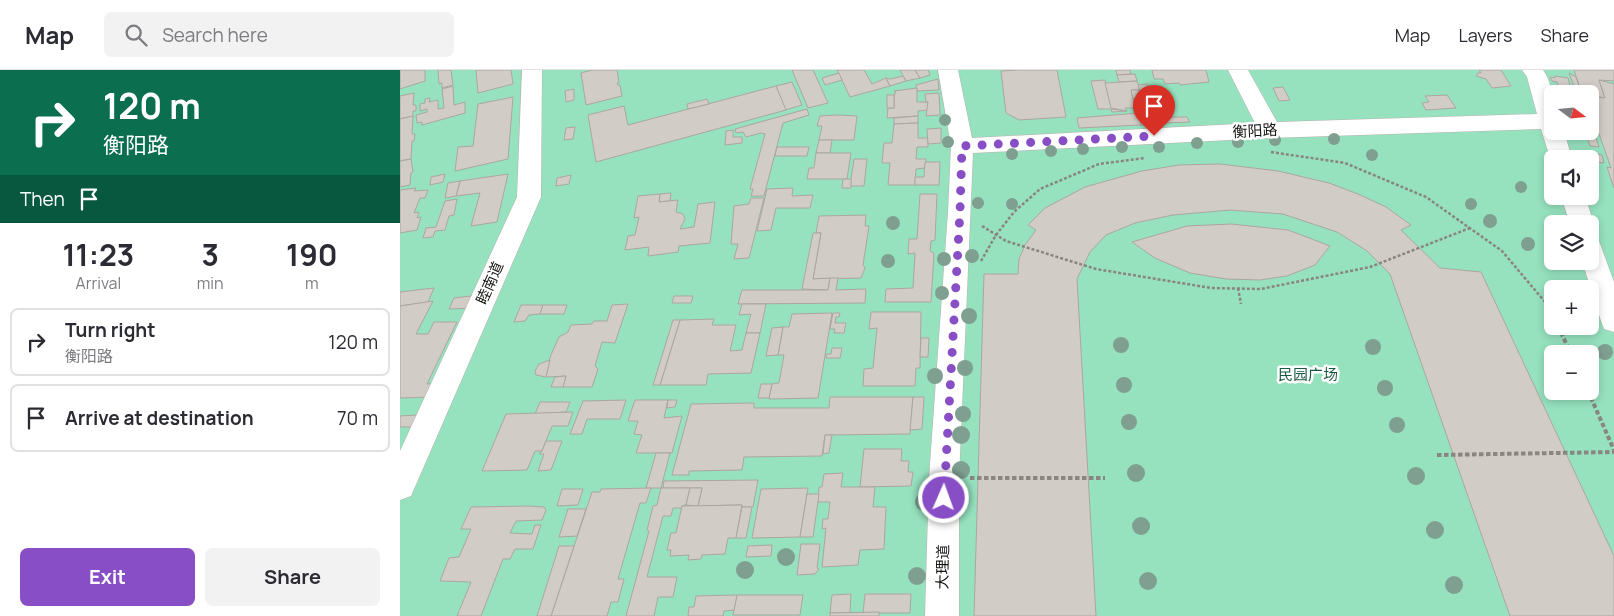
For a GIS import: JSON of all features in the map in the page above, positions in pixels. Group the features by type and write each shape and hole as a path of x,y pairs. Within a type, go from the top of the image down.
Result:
{"street":[{"name":"睦南道","path":"400,485 529,197 532,70"},
{"name":"大理道","path":"942,616 944,478 960,212 962,146 948,70"},
{"path":"1238,70 1270,141"},
{"path":"1532,70 1537,76 1544,104"},
{"name":"衡阳路","path":"962,146 1270,141 1544,120"},
{"path":"1600,259 1614,321"}],"path":[{"path":"1270,141 1345,162 1426,198 1502,251 1544,300"},
{"path":"978,266 996,235 1014,212 1040,189 1099,164 1147,158"},
{"path":"960,212 1006,241 1096,269 1211,288 1262,289 1370,267 1470,228"},
{"path":"1238,288 1242,304"},
{"path":"1437,455 1614,451 1592,400"},
{"path":"944,478 1105,478"}],"green space":[{"name":"民园广场","path":"400,70 1614,70 1614,616 400,616"}],"building":[{"path":"400,70 425,70 425,81 400,89"},
{"path":"438,70 451,70 453,85 442,88 442,83 439,84"},
{"path":"476,70 511,70 513,84 478,93"},
{"path":"592,70 617,70 619,82 617,83 620,85 622,96 586,105 581,73"},
{"path":"792,70 813,70 828,103 808,108"},
{"path":"837,70 864,70 872,84 886,78 890,86 850,97"},
{"path":"900,70 915,70 920,78 906,81"},
{"path":"915,70 928,70 930,75 920,78"},
{"path":"1057,70 1066,117 1019,120 1006,113 1001,71"},
{"path":"1116,70 1130,70 1131,74 1117,75"},
{"path":"1152,70 1206,70 1209,82 1180,85 1179,83 1165,84 1163,79 1154,79"},
{"path":"1479,70 1501,70 1511,86 1492,88 1486,79 1476,76 1478,73 1481,73"},
{"path":"1574,70 1614,70 1614,81 1599,80 1605,98 1599,97 1599,85 1579,85"},
{"path":"839,73 842,80 825,85 822,78"},
{"path":"1569,73 1576,77 1579,85 1574,85"},
{"path":"1135,74 1137,81 1119,82 1117,75"},
{"path":"903,76 906,81 890,86 886,78 890,79"},
{"path":"1555,76 1568,78 1570,85 1558,85 1550,77 1555,78"},
{"path":"938,79 939,90 917,91 916,85"},
{"path":"1105,80 1112,109 1127,111 1112,112 1111,109 1098,109 1091,81"},
{"path":"1599,80 1614,84 1614,188 1607,167 1611,168 1599,134 1599,97 1605,98"},
{"path":"1137,81 1140,90 1131,90 1135,108 1125,108 1127,111 1111,108 1105,83"},
{"path":"792,82 802,105 785,110 776,86"},
{"path":"1147,84 1160,124 1141,125 1138,115 1148,115 1138,85"},
{"path":"453,86 454,105 465,102 465,113 422,125 422,122 417,123 416,115 427,112 427,109 420,111 420,104 425,103 425,99 430,98 429,102 438,100 438,109 444,108 442,89"},
{"path":"776,86 786,110 596,162 588,115 624,106 628,125"},
{"path":"1283,87 1290,100 1279,101 1273,88"},
{"path":"917,88 917,102 928,102 928,110 918,111 918,116 887,118 888,108 894,108 894,95 896,92 894,91"},
{"path":"574,89 574,100 566,102 565,91"},
{"path":"1131,90 1140,90 1142,98 1133,99"},
{"path":"414,93 413,105 416,105 416,111 413,111 413,116 400,119 400,96"},
{"path":"939,93 940,115 926,116 928,102 926,102 925,94"},
{"path":"887,95 894,95 894,108 887,108"},
{"path":"1447,95 1456,108 1426,110 1422,103 1429,102 1425,96"},
{"path":"513,97 508,159 455,171 458,147 473,146 478,104"},
{"path":"707,99 709,104 688,109 687,104"},
{"path":"807,109 809,115 783,123 764,196 751,196 753,189 750,189 765,134 761,133 746,137 743,132 736,133 735,129"},
{"path":"1138,113 1141,125 1079,128 1077,118"},
{"path":"413,116 412,134 415,134 414,141 412,141 411,159 400,161 400,119"},
{"path":"820,116 857,116 854,140 819,140 822,126 817,126"},
{"path":"918,116 918,123 894,124 894,118"},
{"path":"1162,117 1187,117 1190,122 1164,123"},
{"path":"918,123 918,138 928,138 928,147 917,147 916,159 926,159 925,168 916,169 915,185 888,185 890,163 882,163 884,143 892,143 894,124"},
{"path":"575,127 573,139 564,140 566,128"},
{"path":"941,128 941,143 928,144 927,129"},
{"path":"733,130 733,137 742,137 742,143 725,145 726,131"},
{"path":"819,140 832,140 830,153 816,153"},
{"path":"1588,140 1597,140 1599,147 1590,146"},
{"path":"777,147 809,147 807,156 775,156"},
{"path":"816,153 851,153 847,179 807,179 809,168 814,168"},
{"path":"1599,154 1602,155 1604,163 1599,162"},
{"path":"411,159 413,172 411,173 410,185 400,187 400,161"},
{"path":"854,159 867,159 864,186 850,186"},
{"path":"925,162 940,162 939,185 915,185 915,177 924,177"},
{"path":"1220,164 1278,171 1329,183 1358,194 1386,207 1411,225 1401,230 1440,268 1481,272 1614,556 1614,616 1510,616 1390,274 1367,251 1337,232 1283,214 1230,210 1173,215 1135,223 1106,235 1090,252 1077,279 1096,616 974,616 984,274 1018,274 1019,259 1025,245 1036,230 1028,225 1045,208 1085,187 1142,171 1179,165"},
{"path":"445,174 443,182 430,185 431,177"},
{"path":"508,174 497,222 471,226 480,193 456,196 460,181"},
{"path":"571,175 569,184 556,186 557,178"},
{"path":"843,179 851,179 851,188 842,188"},
{"path":"460,181 456,196 445,198 448,183"},
{"path":"416,188 414,191 428,190 425,198 420,198 414,213 419,212 417,218 421,217 417,230 400,233 400,190"},
{"path":"793,188 792,196 813,195 810,208 776,208 771,230 757,231 767,189"},
{"path":"671,193 670,201 659,202 660,194"},
{"path":"660,194 659,202 678,200 676,212 683,214 685,219 680,229 694,227 698,204 715,202 710,243 679,246 678,252 648,256 649,247 625,250 628,236 635,235 639,217 634,218 638,196"},
{"path":"920,194 937,194 935,240 931,241 930,251 934,253 931,302 885,302 886,289 913,288 915,253 908,254 909,239 917,239"},
{"path":"751,198 764,198 749,258 734,259 738,244 731,244 734,206 749,204"},
{"path":"457,199 454,215 449,216 445,230 435,231 433,237 423,238 426,228 436,227 445,201"},
{"path":"866,215 865,226 869,226 863,265 865,268 861,278 813,279 821,233 816,233 819,216"},
{"path":"1231,224 1288,230 1330,246 1315,265 1287,276 1260,280 1226,279 1190,273 1155,258 1132,242 1187,226"},
{"path":"813,233 821,233 813,279 830,278 828,290 802,289"},
{"path":"830,278 838,278 836,290 866,289 865,303 738,304 742,290 828,290"},
{"path":"434,288 428,302 400,306 400,292"},
{"path":"479,295 474,308 449,309 454,298"},
{"path":"674,296 693,296 691,303 672,303"},
{"path":"433,301 416,334 428,334 434,322 457,322 427,384 438,383 431,397 400,398 400,306"},
{"path":"628,304 615,343 602,342 595,366 598,369 592,387 563,387 566,376 546,377 550,357 559,337 568,332 571,325 607,321 612,305"},
{"path":"742,304 766,304 760,333 746,333 751,314 739,315"},
{"path":"521,305 543,305 540,314 529,315 525,321 514,322"},
{"path":"543,305 567,305 564,314 540,314"},
{"path":"871,312 921,312 920,368 916,368 915,386 863,386 864,369 873,368 877,328 869,329"},
{"path":"832,313 818,398 769,399 772,384 779,383 784,355 778,355 783,327 789,327 792,314"},
{"path":"833,313 840,313 839,317 836,317 835,323 846,323 844,333 834,333 835,329 830,329"},
{"path":"714,319 712,325 736,325 730,351 742,350 746,333 760,333 751,373 708,374 706,385 660,385 680,320"},
{"path":"673,320 680,320 660,385 653,385"},
{"path":"783,327 778,355 766,356 772,328"},
{"path":"921,338 929,338 928,357 920,357"},
{"path":"832,348 842,348 840,358 826,358 827,354 831,354"},
{"path":"550,360 546,377 536,375 535,371 539,364"},
{"path":"566,376 563,387 551,387 555,377"},
{"path":"761,384 772,384 769,398 758,398"},
{"path":"830,397 913,397 910,434 825,435 822,456 744,457 742,470 689,471 689,475 672,475 691,404 754,403 754,408 829,408"},
{"path":"913,397 924,397 922,429 910,430"},
{"path":"626,400 620,419 587,419 582,434 570,434 583,401"},
{"path":"635,400 668,400 664,418 682,416 672,453 636,453 642,435 634,434 638,421 628,421"},
{"path":"668,400 677,400 675,407 667,408"},
{"path":"540,402 570,402 566,412 535,414"},
{"path":"573,412 568,426 552,426 542,451 535,451 527,470 482,471 506,414"},
{"path":"417,415 416,427 400,427 400,416"},
{"path":"825,435 832,435 829,453 823,454"},
{"path":"546,441 562,441 551,470 538,471 544,454 539,454"},
{"path":"864,449 902,449 901,461 909,461 908,472 913,472 911,486 860,487"},
{"path":"656,453 670,453 661,488 646,488"},
{"path":"843,473 841,487 875,487 873,507 886,507 884,549 860,550 858,565 822,567 826,528 822,529 823,519 828,519 830,502 818,502 819,487 822,487 824,474"},
{"path":"758,480 753,507 742,507 742,505 698,506 702,488 663,488 664,481"},
{"path":"651,488 646,503 640,503 618,579 624,579 618,602 611,602 607,616 551,616 592,492 600,492 601,489"},
{"path":"661,488 690,488 686,505 682,506 682,508 673,508 671,516 663,516 647,577 677,577 673,597 658,597 654,616 626,616 649,531 647,530 653,506 657,505"},
{"path":"690,488 702,488 698,506 686,505"},
{"path":"808,488 800,537 752,538 761,489"},
{"path":"562,489 583,489 578,505 557,506"},
{"path":"807,494 819,494 813,537 800,537"},
{"path":"742,505 736,538 728,538 725,554 702,555 701,559 688,560 689,555 670,556 671,550 667,550 671,533 676,533 682,506"},
{"path":"471,507 544,507 546,510 542,520 516,521 510,533 532,534 535,525 541,525 533,549 515,549 510,559 503,559 481,616 457,616 471,582 440,581 449,558 459,557 471,529 461,529"},
{"path":"742,507 752,507 746,538 736,538"},
{"path":"568,509 586,509 577,536 559,537"},
{"path":"801,544 820,544 817,568 819,569 815,574 797,575"},
{"path":"772,545 771,556 746,557 748,546"},
{"path":"559,546 574,546 551,616 537,616"},
{"path":"851,594 850,613 830,613 832,595"},
{"path":"865,594 911,594 910,613 863,613"},
{"path":"737,595 803,595 800,615 733,615"},
{"path":"737,595 734,610 724,611 723,616 688,616 689,607 694,607 696,596"},
{"path":"879,612 879,616 830,616 830,613"}],"route":[{"path":"944,498 962,146 1154,136"}]}
